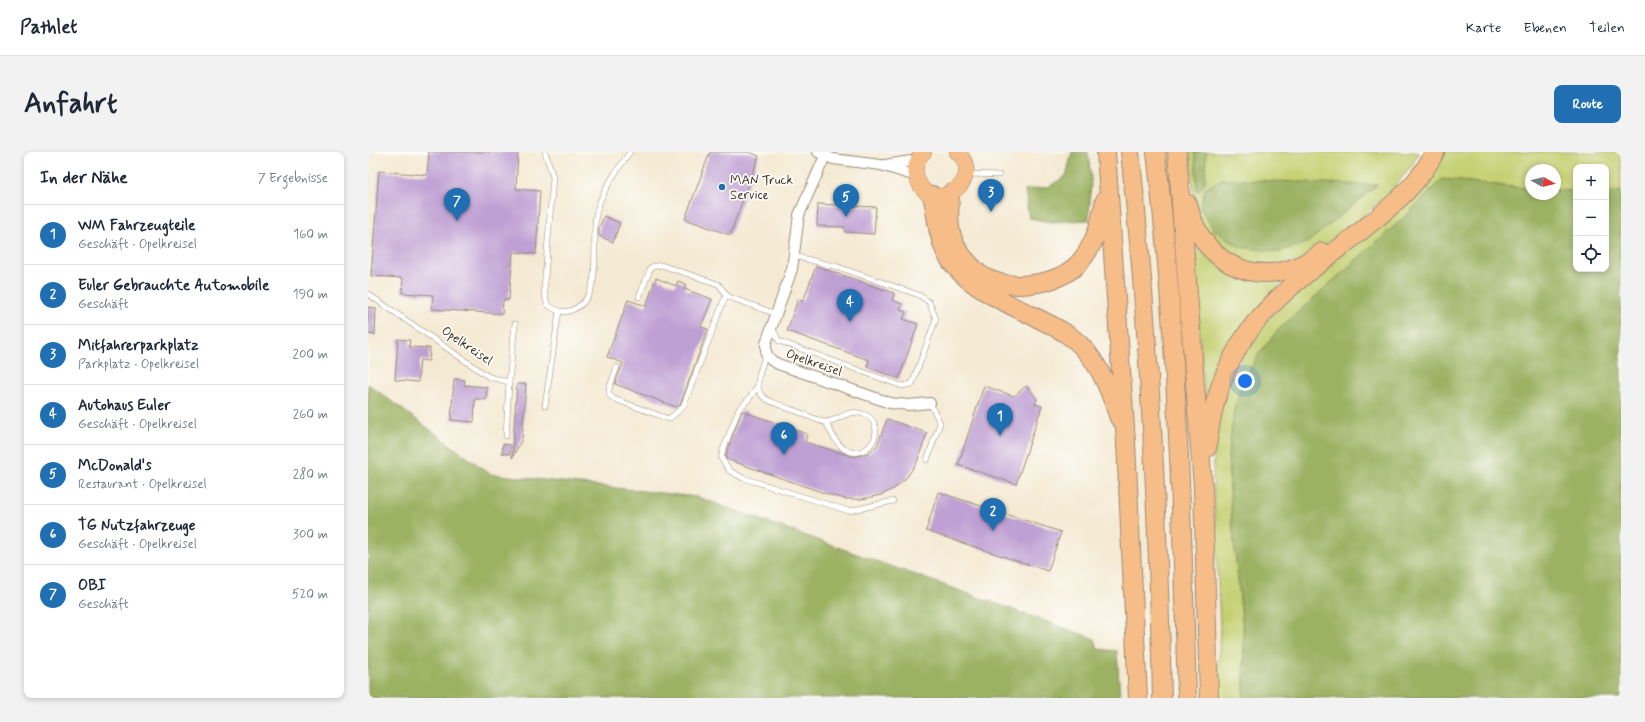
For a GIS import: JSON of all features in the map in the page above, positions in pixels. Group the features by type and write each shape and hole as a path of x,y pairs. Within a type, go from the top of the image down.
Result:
{"highway":[{"path":"1106,152 1126,443 1138,698"},
{"path":"1130,152 1147,337 1160,588 1162,698"},
{"path":"1156,152 1171,330 1183,537 1188,698"},
{"path":"1178,152 1190,211 1202,239 1209,248 1223,261 1241,269 1275,274 1294,267 1318,255 1394,194 1408,176 1422,152"},
{"path":"1178,152 1203,487 1209,698"},
{"path":"1203,487 1214,408 1223,379 1236,350 1248,331 1278,299 1398,200 1417,180 1435,152"},
{"path":"941,194 949,228 957,248 981,275 1006,284 1042,283 1061,276 1078,264 1096,238 1109,184"},
{"path":"941,194 937,226 946,253 960,272 996,298 1066,333 1089,355 1108,386 1126,443"}],"main road":[{"path":"921,156 916,176 919,184 925,190 941,194 958,190 963,183 966,174 966,164 957,152"}],"street":[{"name":"Opelkreisel","path":"916,176 881,165 848,162 822,154 799,216 792,269 771,326 766,343 766,353 771,360 778,364 890,403 908,405 930,403"},
{"name":"Opelkreisel","path":"881,165 921,156"}],"lane":[{"path":"545,152 553,177 544,290 547,304 559,311 567,312 584,304 590,294 595,270 594,244 597,210 614,174 630,152"},
{"path":"966,174 999,175"},
{"path":"771,326 779,341 902,386 912,384 936,319 928,302 918,295 838,267 794,256"},
{"path":"639,297 651,267 655,264 661,264 718,284 726,295 776,314"},
{"name":"Opelkreisel","path":"368,294 489,377 509,382"},
{"path":"617,367 609,389 609,395 614,399 668,419 676,414 683,408 726,295"},
{"path":"545,406 559,311"},
{"path":"506,436 509,382 515,324"},
{"path":"766,353 758,375 757,387 748,400 739,409 722,450 721,458 730,471 743,478 849,511 893,501"},
{"path":"757,387 765,400 826,422 855,412 864,414 872,420 876,426 876,434 872,444 866,450 858,452 848,450 833,437 826,422"},
{"name":"Opelkreisel","path":"927,460 940,423 930,403"}],"green space":[{"path":"1072,152 1088,152 1091,179 1089,220 1051,222 1029,218 1025,190 1048,187 1066,176"},
{"path":"1190,152 1195,152 1197,191 1205,183 1206,152 1419,152 1412,165 1387,196 1337,237 1298,262 1257,266 1226,253 1202,226 1194,201"},
{"path":"1195,152 1206,152 1205,183 1197,192"},
{"path":"1439,152 1621,152 1621,192 1609,191 1609,164 1573,164 1573,191 1561,190 1561,164 1525,164 1525,188 1442,179 1408,214 1278,330 1259,354 1228,456 1232,521 1244,638 1244,698 1217,698 1220,625 1213,473 1218,409 1253,334"},
{"path":"1222,179 1377,185 1307,243 1278,252 1240,247 1215,231 1200,208 1205,189"},
{"path":"1442,179 1525,188 1525,200 1561,200 1561,190 1573,191 1573,272 1609,272 1609,191 1621,192 1621,698 1244,698 1244,638 1232,521 1228,456 1235,405 1244,379 1259,354 1278,330 1408,214"},
{"path":"1192,242 1215,263 1235,274 1257,277 1287,278 1263,304 1206,418"},
{"path":"368,384 490,474 697,497 1095,639 1098,649 1117,651 1120,698 368,698"}],"building":[{"path":"429,152 518,152 516,189 540,191 536,254 513,252 509,300 503,300 502,314 432,309 433,295 402,293 403,278 371,276 379,171 427,175"},
{"name":"MAN Truck Service","path":"710,152 749,152 759,156 730,235 685,219"},
{"path":"818,204 876,207 874,234 845,232 845,227 817,226"},
{"path":"604,216 620,223 613,242 599,236 599,228"},
{"path":"816,266 894,293 892,300 902,304 900,310 906,312 903,319 918,324 899,379 867,367 869,360 787,331 798,299 803,301"},
{"path":"656,278 676,286 678,281 686,284 684,289 712,299 701,327 708,329 680,405 676,407 615,384 623,363 607,357 628,300 646,306"},
{"path":"368,307 376,308 375,335 368,334"},
{"path":"398,339 410,340 409,347 430,348 429,361 420,360 418,382 395,380"},
{"path":"454,379 465,380 464,385 487,387 486,399 475,399 474,422 451,420"},
{"path":"517,384 526,384 522,439 512,458"},
{"path":"984,386 1014,396 1026,386 1037,399 1035,404 1042,406 1016,484 958,465"},
{"path":"742,411 807,434 805,442 854,457 869,453 877,446 887,419 927,433 917,462 907,477 895,488 881,495 862,499 846,499 830,495 726,459 727,451"},
{"path":"503,444 511,445 510,454 502,453"},
{"path":"938,492 1061,532 1048,571 926,531"}],"place":[{"name":"MAN Truck Service","path":"722,187"},
{"name":"Mitfahrerparkplatz","path":"991,212"},
{"name":"McDonald's","path":"846,217"},
{"name":"OBI","path":"457,221"},
{"name":"Autohaus Euler","path":"850,322"},
{"name":"WM Fahrzeugteile","path":"1000,436"},
{"name":"TG Nutzfahrzeuge","path":"784,455"},
{"name":"Euler Gebrauchte Automobile","path":"993,531"}]}
